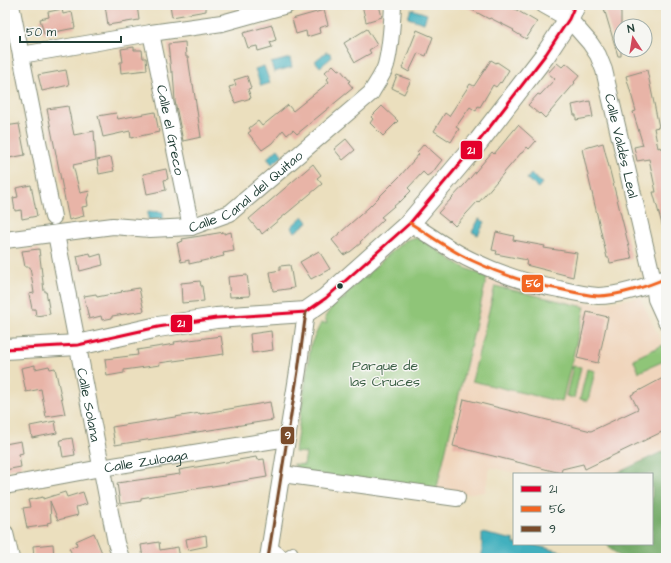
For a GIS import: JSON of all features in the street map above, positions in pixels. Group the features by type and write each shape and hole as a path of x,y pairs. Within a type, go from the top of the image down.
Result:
{"street":[{"path":"11,5 53,217"},
{"path":"21,55 222,23 287,5"},
{"name":"Calle Canal del Quitao","path":"5,240 113,226 150,229 191,226 230,214 371,93 381,78 386,66 391,35 392,5"},
{"name":"Calle Valdés Leal","path":"544,5 572,12 598,55 604,70 660,281 656,299 666,321"},
{"path":"5,349 78,345 158,327 216,318 306,312 326,298 410,223 479,141 546,54 572,12"},
{"name":"Calle el Greco","path":"151,34 191,226"},
{"path":"410,223 471,260 492,270 510,277 551,288 599,296 614,294 660,281"},
{"name":"Calle Solana","path":"56,234 116,543 121,558"},
{"path":"270,552 306,312"},
{"name":"Calle Zuloaga","path":"5,486 101,468 287,438"},
{"path":"282,474 457,498"},
{"path":"5,533 11,558"}],"lane":[{"path":"270,552 285,556 293,552"}],"shaded area":[{"path":"487,277 546,297 576,303 602,304 640,297 666,352 666,450 617,473 515,473 490,467 485,492 463,494 436,491"}],"green space":[{"name":"Parque de las Cruces","path":"412,238 420,239 463,267 487,277 436,491 298,471 297,467 293,464 304,465 306,453 295,452 311,344 321,323 327,323 325,317 331,308 341,299 345,299 345,295 363,277 368,277 368,273 404,241"},
{"path":"495,286 585,307 562,402 472,381"},
{"path":"663,345 666,352 666,360 639,372 633,359"},
{"path":"573,366 581,367 574,398 566,396"},
{"path":"587,369 595,371 588,401 580,399"},
{"path":"666,450 666,558 621,558 607,545 653,545 653,473 617,473"}],"water":[{"path":"411,9 427,14 424,23 408,18"},
{"path":"326,52 330,53 331,58 320,67 315,61"},
{"path":"290,58 292,67 274,72 271,63"},
{"path":"264,66 270,83 261,86 255,69"},
{"path":"278,149 283,156 272,164 267,158"},
{"path":"531,174 542,183 538,188 527,179"},
{"path":"148,211 163,212 163,220 148,219"},
{"path":"303,216 308,222 295,232 291,227"},
{"path":"479,219 485,222 478,235 472,232"},
{"path":"482,533 513,540 513,545 533,545 588,558 482,558"}],"building":[{"path":"105,5 137,5 139,20 108,25"},
{"path":"170,5 206,5 206,11 172,17"},
{"path":"362,5 379,5 382,17 366,22"},
{"path":"463,5 508,5 537,22 526,39 513,31 514,30"},
{"path":"603,5 619,5 621,18 613,18 613,39"},
{"path":"62,9 63,14 72,12 75,28 44,34 40,19 49,17 48,12"},
{"path":"324,10 328,25 319,28 320,33 307,37 306,31 296,34 292,19"},
{"path":"272,25 276,40 270,42 272,47 258,51 257,46 248,48 243,33"},
{"path":"367,29 377,45 369,50 371,53 355,62 344,43"},
{"path":"417,30 433,37 426,56 418,53 409,72 402,68"},
{"path":"185,42 186,57 188,57 201,137 183,141 175,101 173,72 171,72 168,44"},
{"path":"134,47 134,50 142,50 143,58 146,58 147,70 121,73 120,62 123,62 121,49"},
{"path":"491,60 509,70 501,83 500,82 496,87 493,85 476,111 470,107 456,127 459,129 451,142 434,131 445,113 449,116 470,84 474,86"},
{"path":"557,63 562,67 566,63 580,75 545,118 528,105 555,79 548,73"},
{"path":"333,65 338,70 340,69 350,81 348,82 353,88 297,134 293,130 287,135 283,130 272,143 262,150 248,133 251,131 249,128 258,121 262,126 288,105 293,111 329,82 327,79 329,77 325,72"},
{"path":"66,70 69,85 42,91 38,75"},
{"path":"647,70 659,127 654,128 658,148 666,148 666,227 663,228 653,192 656,192 649,159 637,161 634,147 643,145 633,112 636,111 626,76"},
{"path":"397,75 411,80 404,94 392,88"},
{"path":"247,76 251,88 248,89 251,98 235,103 229,87 236,85 234,80"},
{"path":"590,101 593,117 576,120 576,115 574,115 572,105"},
{"path":"68,106 74,135 94,131 96,160 73,165 80,193 90,191 87,199 88,206 82,207 84,216 69,220 47,109"},
{"path":"382,106 398,121 383,136 370,123 373,119 371,117"},
{"path":"155,112 159,132 131,138 130,131 103,137 98,116 116,113 118,119"},
{"path":"19,124 25,155 9,158 8,149 5,150 5,126"},
{"path":"518,125 536,141 529,149 527,147 521,153 479,202 478,201 455,226 450,221 449,222 438,213 492,152 494,154"},
{"path":"346,139 355,150 343,160 334,149"},
{"path":"603,143 632,259 610,263 609,258 607,258 582,149"},
{"path":"424,144 442,160 433,172 427,176 423,172 408,188 411,191 381,217 384,219 360,242 361,243 344,255 332,240 368,208 401,175 419,154 417,152"},
{"path":"111,157 114,171 99,174 97,160"},
{"path":"313,164 321,175 317,178 322,184 262,234 249,219"},
{"path":"166,169 168,179 164,180 166,190 147,194 143,174"},
{"path":"31,185 37,216 22,219 21,210 15,211 13,198 18,197 16,188"},
{"path":"224,232 224,234 231,232 234,251 223,253 224,256 189,264 189,260 181,262 177,243 183,241 182,239"},
{"path":"496,232 514,236 513,240 545,246 544,248 577,253 573,277 526,265 527,260 496,254 497,251 492,250"},
{"path":"39,249 44,291 46,291 50,314 36,316 35,309 32,309 29,294 34,293 30,267 25,267 22,251"},
{"path":"319,251 330,269 311,279 300,262"},
{"path":"90,253 91,257 101,254 103,265 80,271 77,256"},
{"path":"290,265 294,288 273,291 270,272 280,270 280,266"},
{"path":"247,275 250,296 230,297 228,277"},
{"path":"200,281 204,301 182,303 181,283"},
{"path":"139,288 144,311 112,316 112,318 102,320 101,316 89,319 84,296 96,294 97,297"},
{"path":"587,312 608,317 598,363 577,358"},
{"path":"271,331 273,350 252,353 250,334"},
{"path":"221,336 224,354 159,363 160,365 124,370 124,373 107,376 105,359 138,355 137,350 175,344 174,342"},
{"path":"35,365 35,369 49,366 50,369 55,368 65,414 46,417 41,389 26,392 21,368"},
{"path":"663,378 666,384 666,430 585,469 583,464 562,469 561,473 453,446 464,399 591,431 638,409 631,395"},
{"path":"270,402 273,420 115,445 112,427"},
{"path":"55,421 57,433 32,438 30,426"},
{"path":"72,438 75,455 63,457 60,440"},
{"path":"21,441 23,453 19,454 21,467 5,470 5,444"},
{"path":"256,457 257,460 264,459 267,477 141,498 141,501 120,504 117,483 180,474 179,470"},
{"path":"65,492 67,497 83,492 87,504 76,507 78,515 58,520 50,501 51,522 47,523 48,525 27,528 23,508 30,507 28,500 43,497 43,499"},
{"path":"94,533 104,558 74,558 69,548 77,545 76,541"},
{"path":"206,535 207,546 188,550 186,539"},
{"path":"159,542 160,550 178,547 180,558 143,558 141,545"},
{"path":"53,544 54,558 34,558 33,546"}],"transit line":[{"name":"21","path":"5,349 78,345 158,327 216,318 306,312 326,298 410,223 479,141 546,54 569,19 575,5"},
{"name":"56","path":"410,223 449,248 473,261 515,278 548,287 588,295 606,296 633,290 666,278"},
{"name":"9","path":"268,558 306,312"}]}
